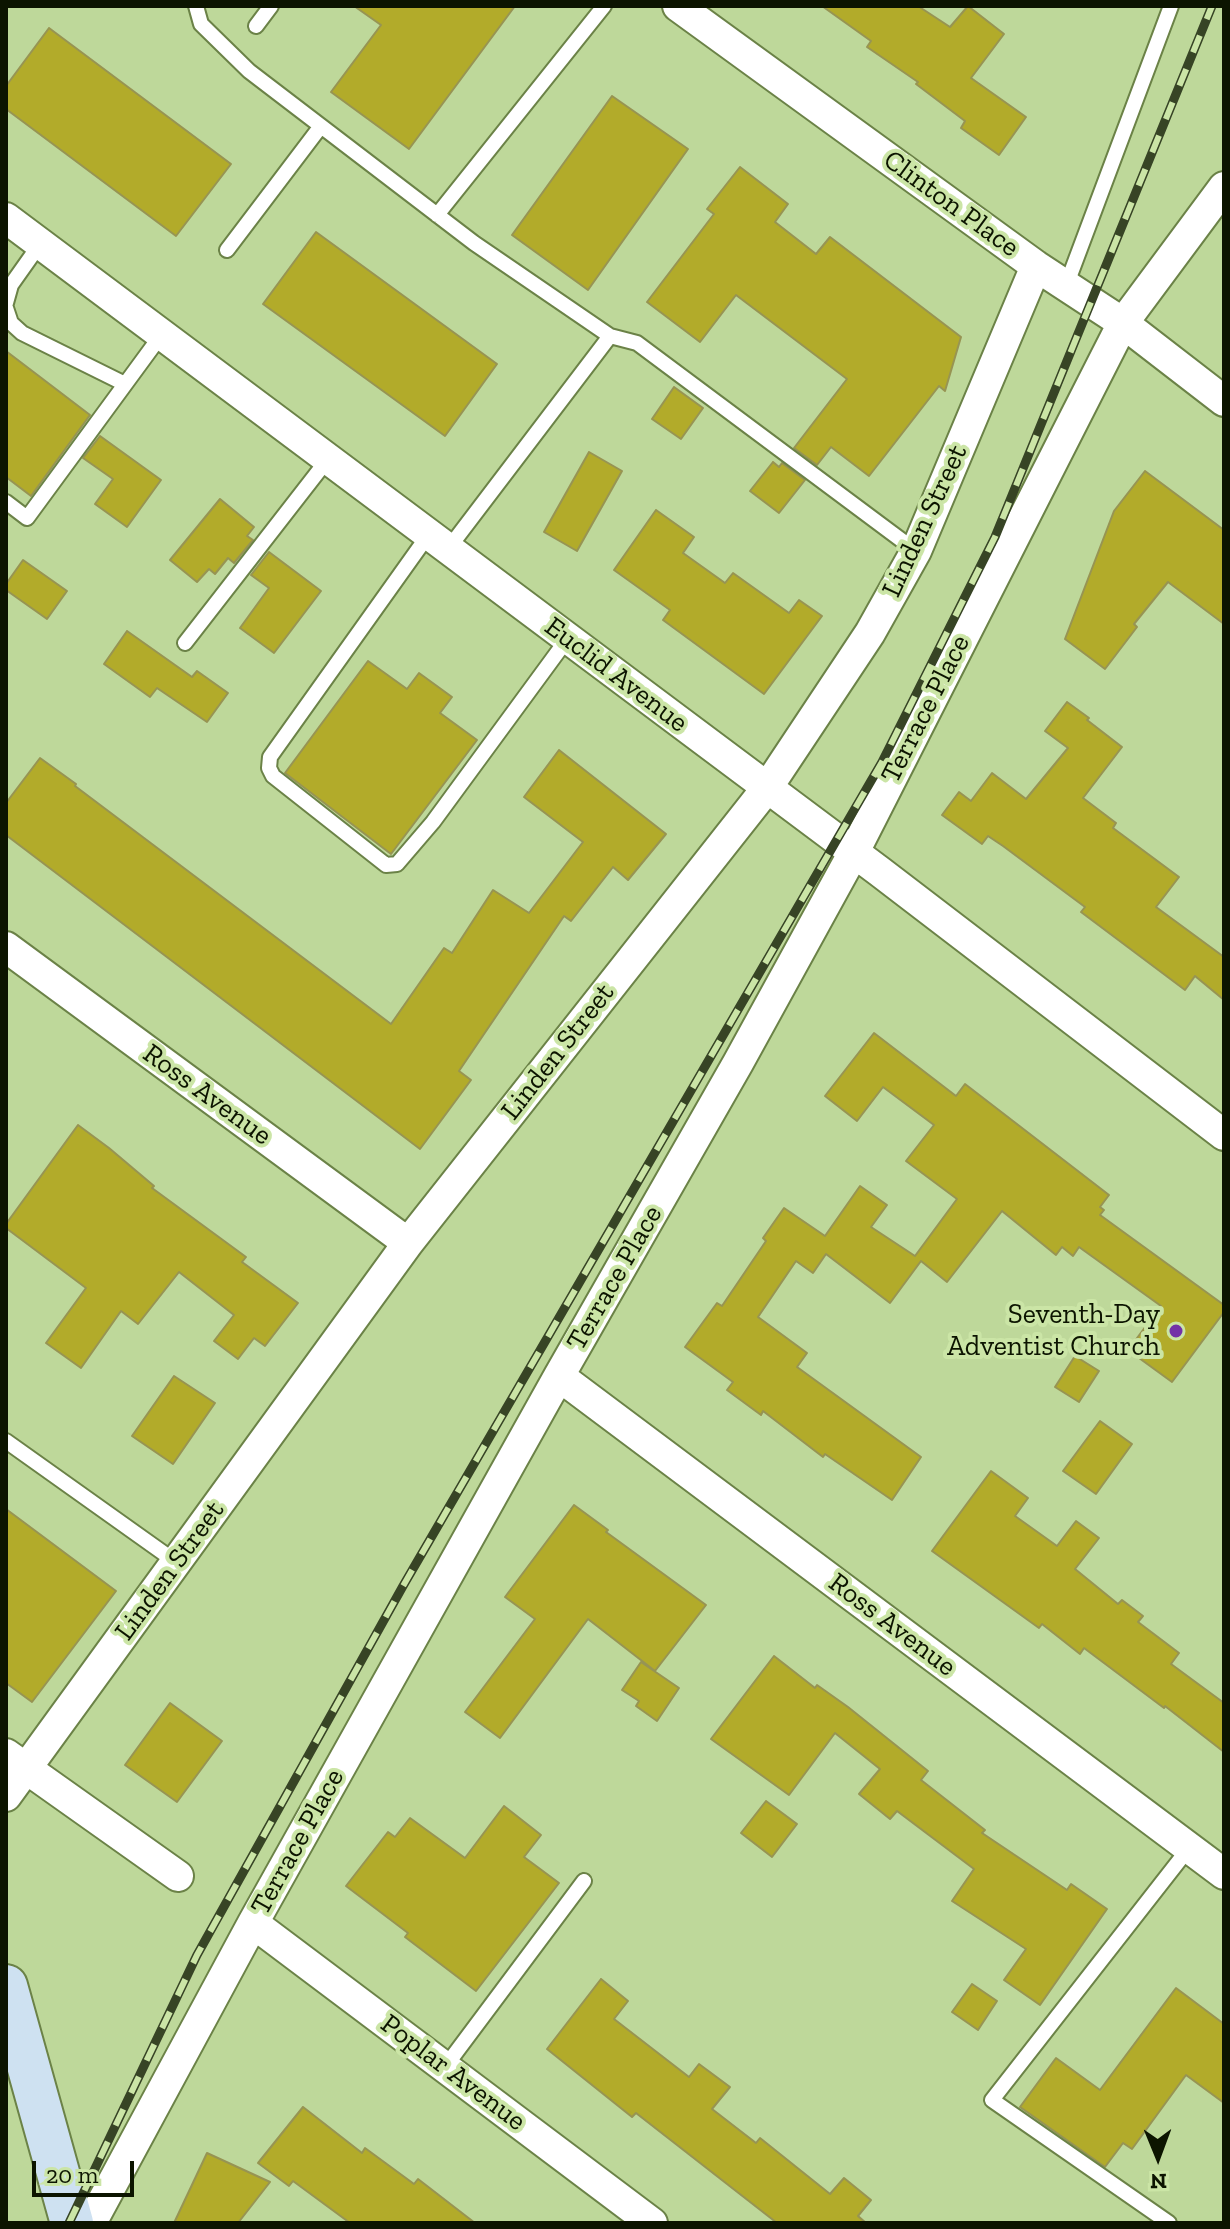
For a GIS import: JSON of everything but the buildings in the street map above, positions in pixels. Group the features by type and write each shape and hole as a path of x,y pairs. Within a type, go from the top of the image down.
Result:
{"main road":[{"path":"6,1986 72,2223"}],"street":[{"name":"Clinton Place","path":"678,6 1036,266 1123,323 1224,401"},
{"path":"1123,323 1224,187"},
{"name":"Euclid Avenue","path":"6,218 854,852 1224,1135"},
{"name":"Linden Street","path":"6,1796 16,1761 176,1562 408,1243 767,788 870,633 916,551 1036,266"},
{"name":"Terrace Place","path":"91,2223 253,1923 854,852 1123,323"},
{"name":"Ross Avenue","path":"6,947 408,1243"},
{"name":"Ross Avenue","path":"559,1376 1224,1874"},
{"path":"16,1761 178,1876"},
{"name":"Poplar Avenue","path":"253,1923 652,2223"}],"lane":[{"path":"196,6 201,24 249,71 437,215 610,336 637,343 916,551"},
{"path":"256,26 271,6"},
{"path":"437,215 604,6"},
{"path":"1066,286 1171,6"},
{"path":"227,250 321,126"},
{"path":"40,244 11,285 6,306 11,323 22,333 125,384"},
{"path":"6,502 27,518 162,334"},
{"path":"568,638 433,822 397,864 386,865 273,776 269,768 270,757 438,542 610,336"},
{"path":"185,643 328,459"},
{"path":"6,1441 176,1562"},
{"path":"1169,2223 992,2100 1189,1848"},
{"path":"445,2067 584,1881"}],"railway":[{"path":"69,2223 197,1955 403,1586 882,762 995,537 1212,6"}],"place":[{"name":"Seventh-Day Adventist Church","path":"1176,1331"}]}
